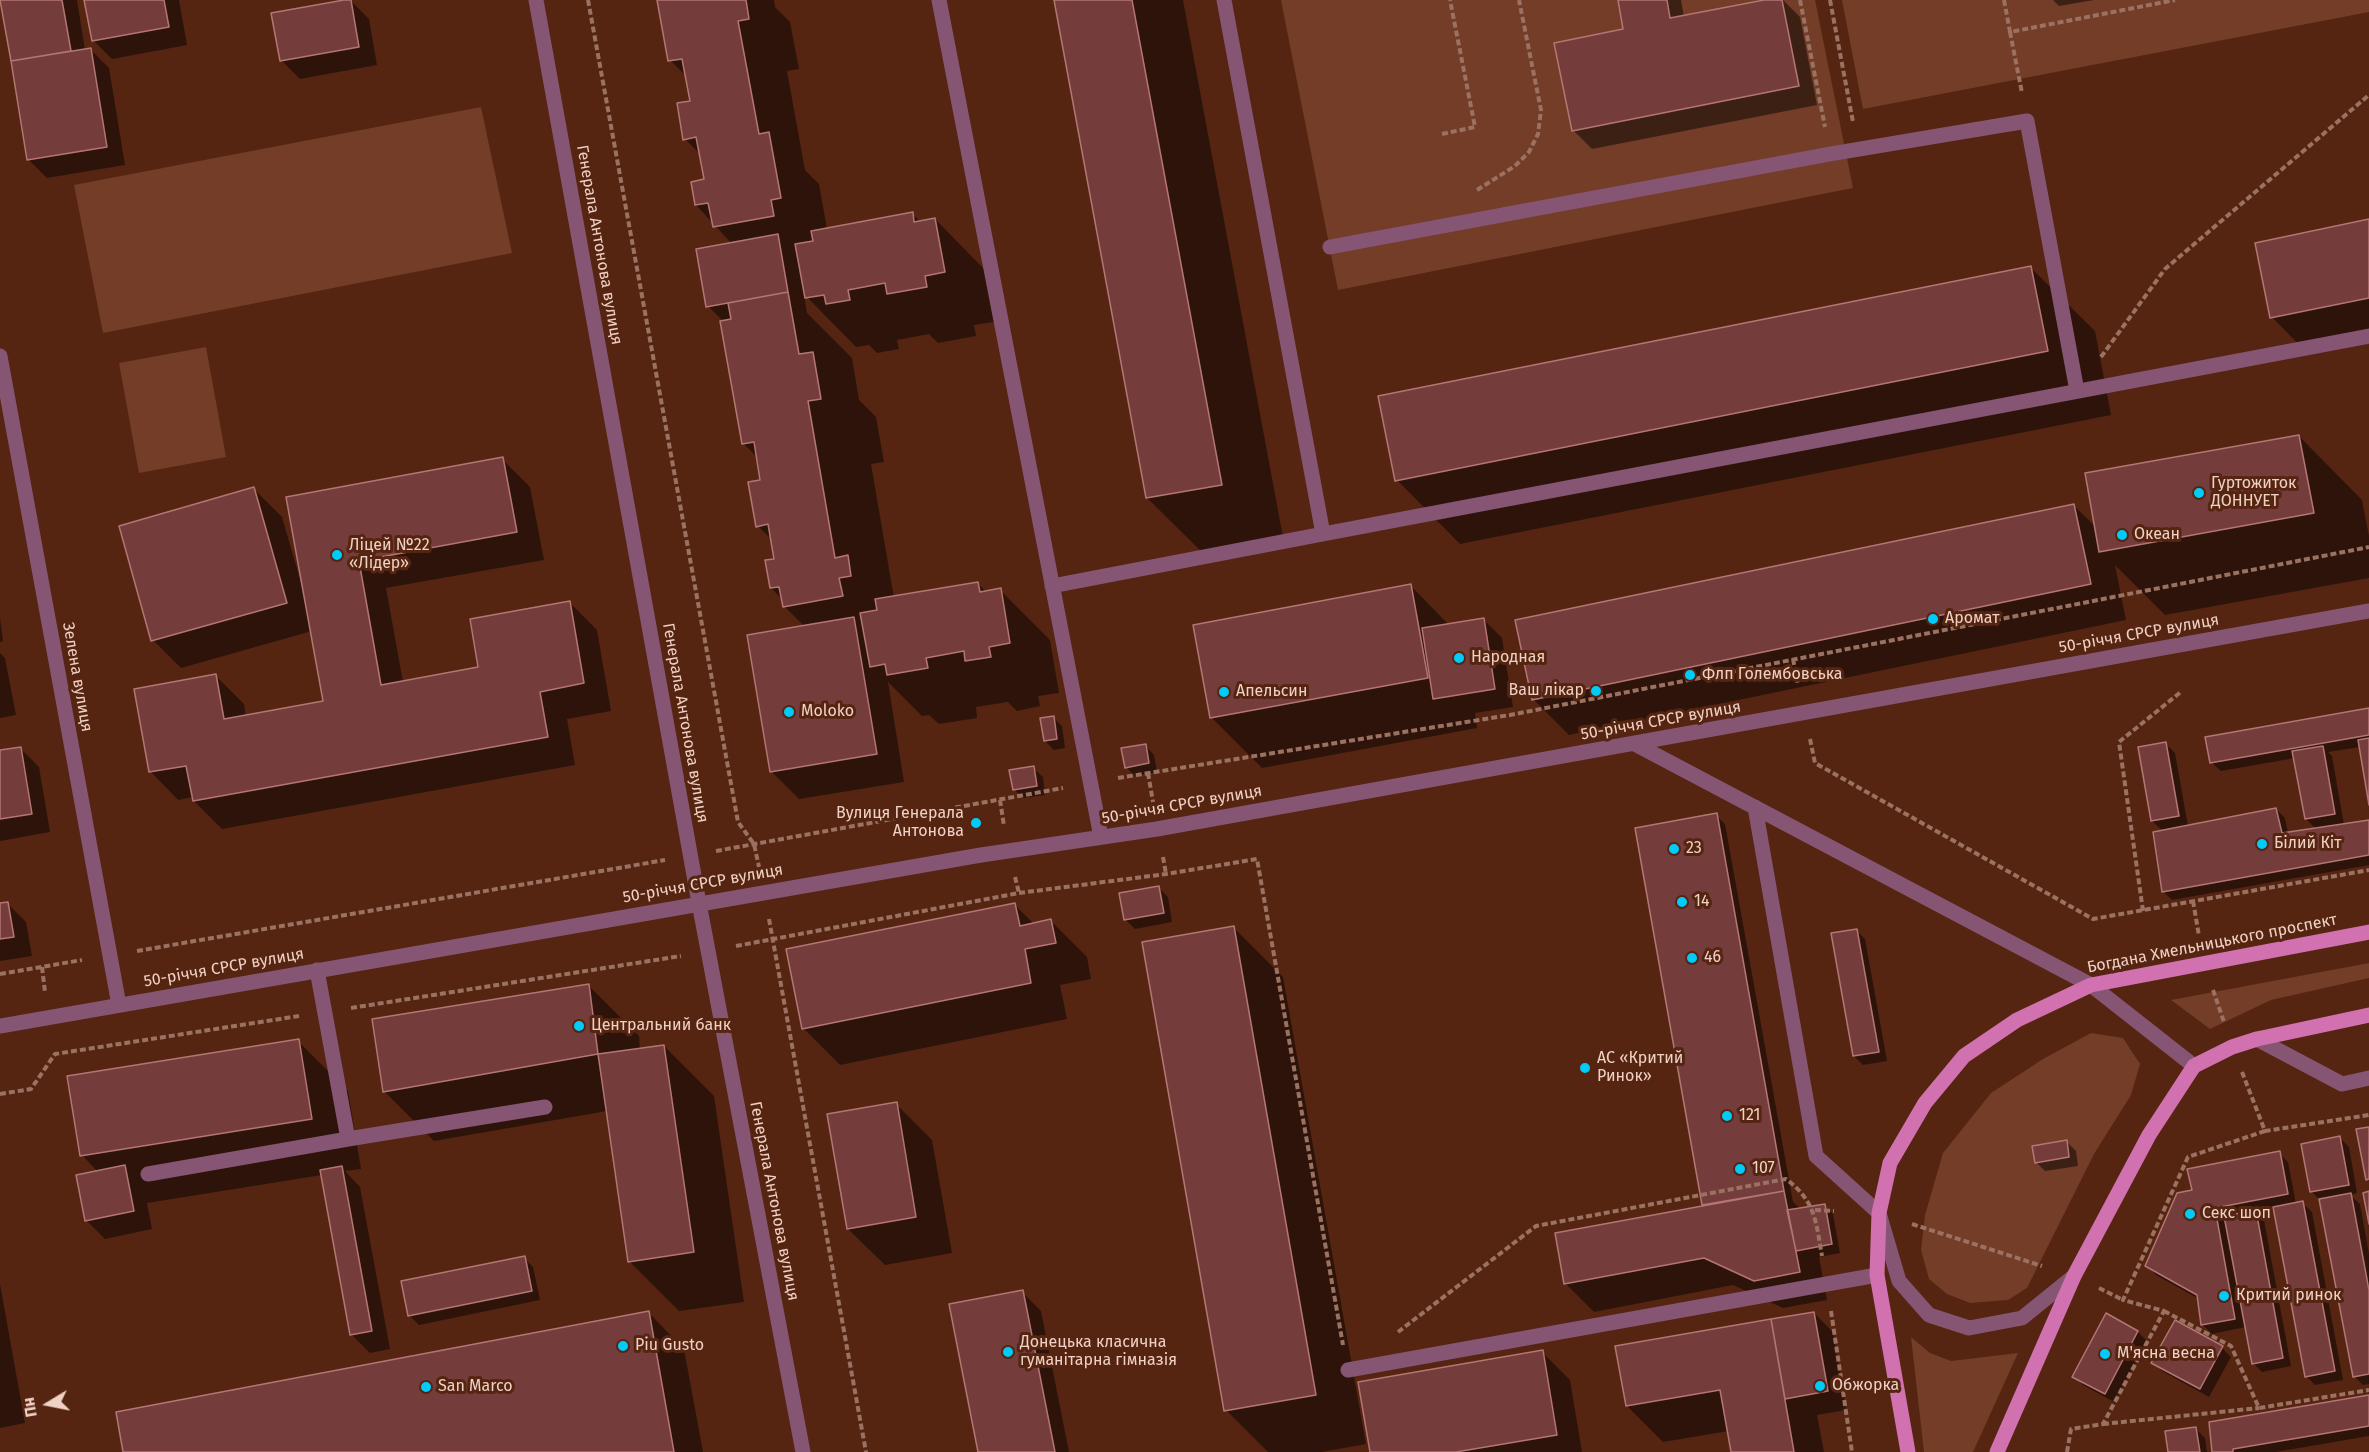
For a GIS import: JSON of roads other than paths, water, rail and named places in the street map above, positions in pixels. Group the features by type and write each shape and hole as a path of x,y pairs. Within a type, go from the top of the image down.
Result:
{"main road":[{"name":"Богдана Хмельницького проспект","path":"1908,1452 1877,1275 1879,1213 1890,1162 1925,1103 1964,1056 2017,1020 2091,985 2369,932"},
{"path":"1997,1452 2074,1276 2149,1135 2194,1066 2232,1047 2257,1039 2369,1015"}],"street":[{"name":"Генерала Антонова вулиця","path":"536,0 708,952 803,1452"},
{"path":"939,0 1101,837"},
{"path":"1224,0 1323,534"},
{"path":"1330,247 1830,154 2027,120 2077,391"},
{"path":"1052,586 2369,336"},
{"name":"Зелена вулиця","path":"0,356 119,1005"},
{"name":"50-річчя СРСР вулиця","path":"0,1026 699,903 1101,837 1635,744 2369,611"},
{"path":"1635,744 2091,985 2194,1066"},
{"path":"1755,807 1816,1156 1879,1213 1899,1281 1929,1314 1970,1328 2022,1318 2074,1276"},
{"path":"317,970 348,1138"},
{"path":"2257,1039 2342,1084 2369,1078"},
{"path":"148,1174 348,1138 545,1107"},
{"path":"1348,1370 1877,1275"}],"place":[{"name":"Гуртожиток ДОННУЕТ","path":"2199,493"},
{"name":"Океан","path":"2122,535"},
{"name":"Ліцей №22 «Лідер»","path":"337,555"},
{"name":"Аромат","path":"1933,619"},
{"name":"Народная","path":"1459,658"},
{"name":"Флп Голембовська","path":"1690,675"},
{"name":"Ваш лікар","path":"1596,691"},
{"name":"Апельсин","path":"1224,692"},
{"name":"Moloko","path":"789,712"},
{"name":"Вулиця Генерала Антонова","path":"976,823"},
{"name":"Білий Кіт","path":"2262,844"},
{"name":"23","path":"1674,849"},
{"name":"14","path":"1682,902"},
{"name":"46","path":"1692,958"},
{"name":"Центральний банк","path":"579,1026"},
{"name":"АС «Критий Ринок»","path":"1585,1068"},
{"name":"121","path":"1727,1116"},
{"name":"107","path":"1740,1169"},
{"name":"Секс шоп","path":"2190,1214"},
{"name":"Критий ринок","path":"2224,1296"},
{"name":"Piu Gusto","path":"623,1346"},
{"name":"Донецька класична гуманітарна гімназія","path":"1008,1352"},
{"name":"М'ясна весна","path":"2105,1354"},
{"name":"Обжорка","path":"1820,1386"},
{"name":"San Marco","path":"426,1387"}]}
